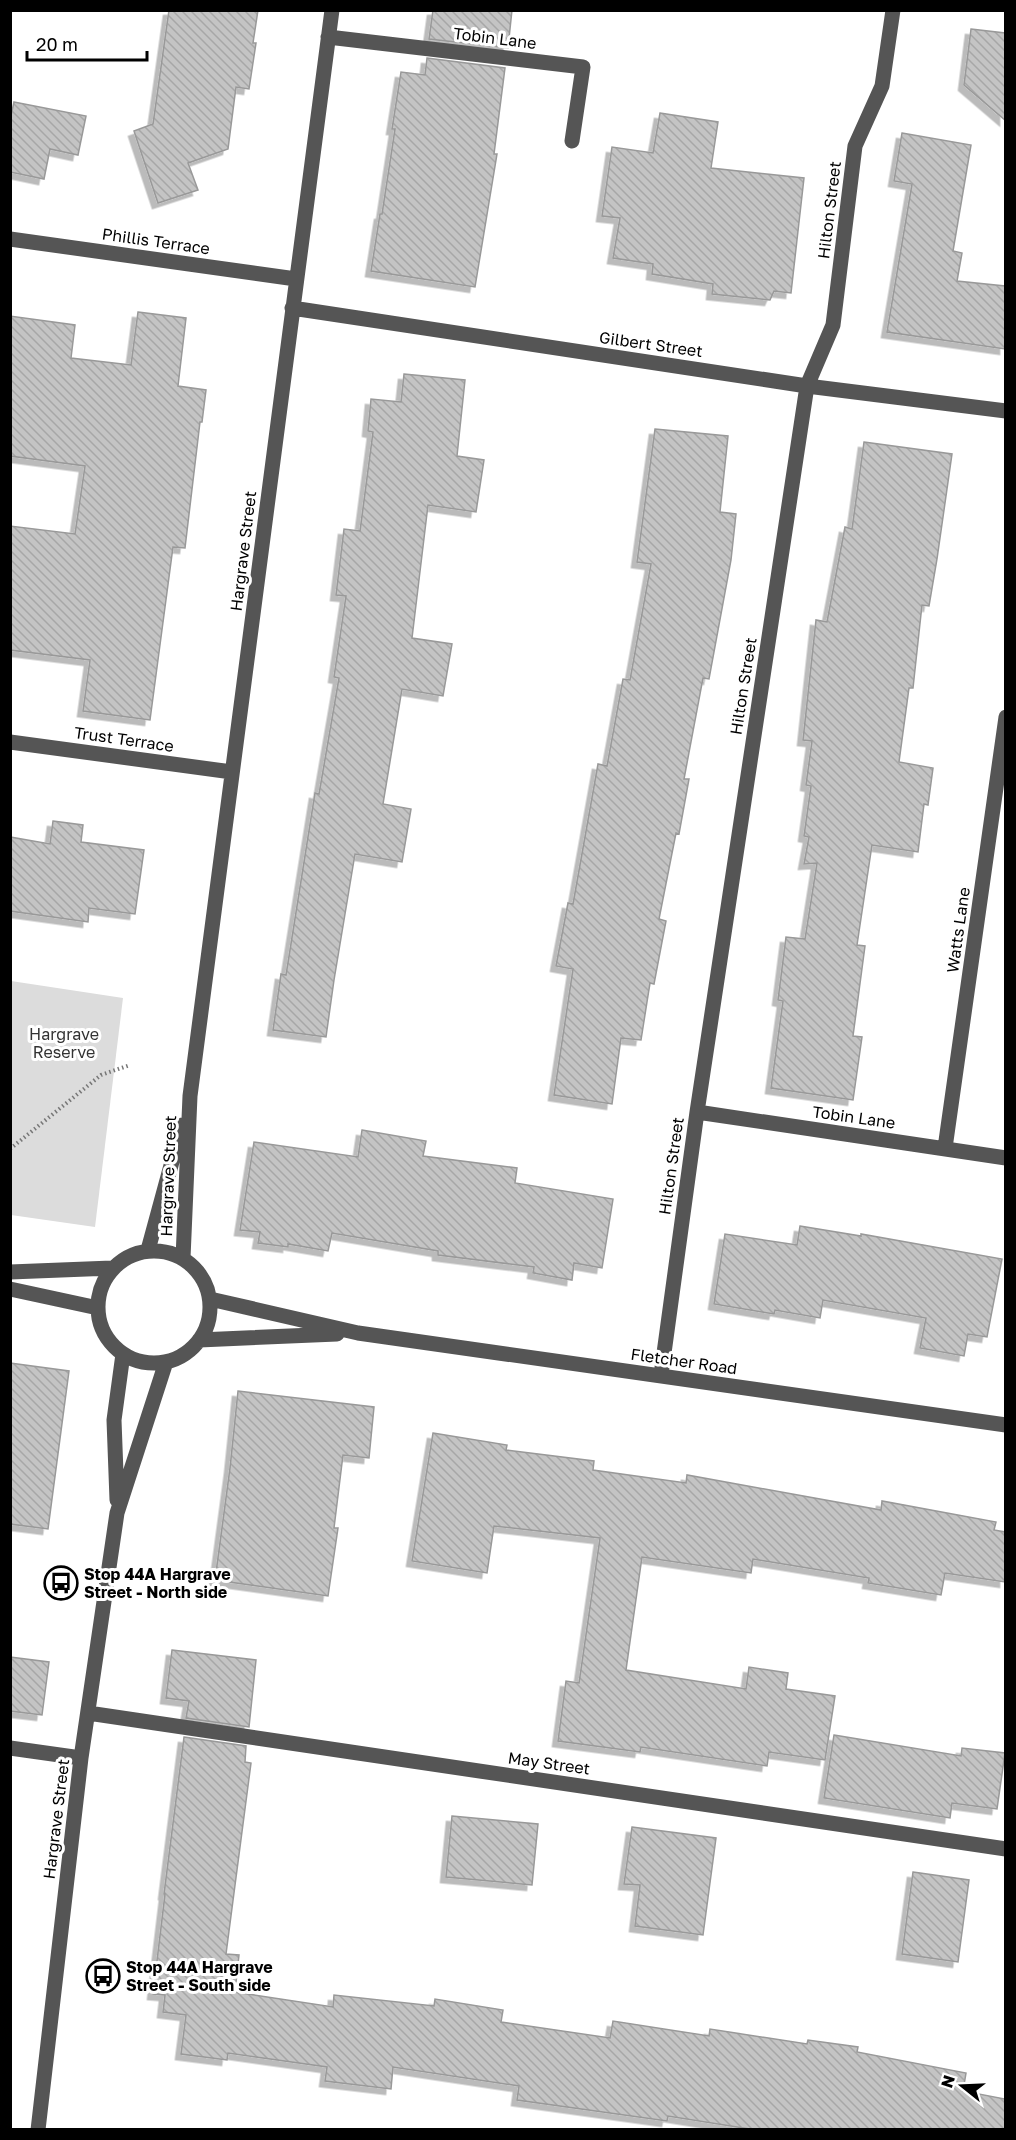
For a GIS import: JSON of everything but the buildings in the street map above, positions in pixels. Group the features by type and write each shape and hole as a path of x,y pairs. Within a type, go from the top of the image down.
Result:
{"street":[{"name":"Hargrave Street","path":"183,1258 190,1096 332,10"},
{"name":"Hilton Street","path":"661,1375 697,1112 807,386 833,324 855,146 882,86 892,10"},
{"name":"Tobin Lane","path":"328,37 583,67 572,141"},
{"name":"Phillis Terrace","path":"10,239 296,279"},
{"name":"Gilbert Street","path":"292,309 807,386 1005,411"},
{"name":"Watts Lane","path":"945,1148 1005,717"},
{"name":"Trust Terrace","path":"10,742 232,772"},
{"name":"Hargrave Street","path":"148,1250 190,1096"},
{"name":"Tobin Lane","path":"697,1112 1005,1158"},
{"path":"148,1250 164,1251 183,1258 200,1273 210,1299 210,1312 205,1331 199,1340 175,1359 166,1362 149,1363 130,1358 114,1347 101,1327 98,1308 99,1292 112,1268 136,1253 148,1250"},
{"path":"10,1272 112,1268"},
{"path":"10,1289 98,1308"},
{"name":"Fletcher Road","path":"210,1299 358,1333 1005,1425"},
{"name":"Fletcher Road","path":"199,1340 358,1333"},
{"name":"Hargrave Street","path":"117,1513 114,1420 123,1354"},
{"name":"Hargrave Street","path":"38,2130 81,1758 117,1513 166,1362"},
{"name":"May Street","path":"88,1713 1005,1849"},
{"path":"10,1748 81,1758"}],"path":[{"path":"10,1149 101,1075 130,1065"}],"green space":[{"name":"Hargrave Reserve","path":"11,981 123,998 95,1227 11,1215"}],"place":[{"name":"Stop 44A Hargrave Street - North side","path":"61,1583"},
{"name":"Stop 44A Hargrave Street - South side","path":"103,1976"}]}
